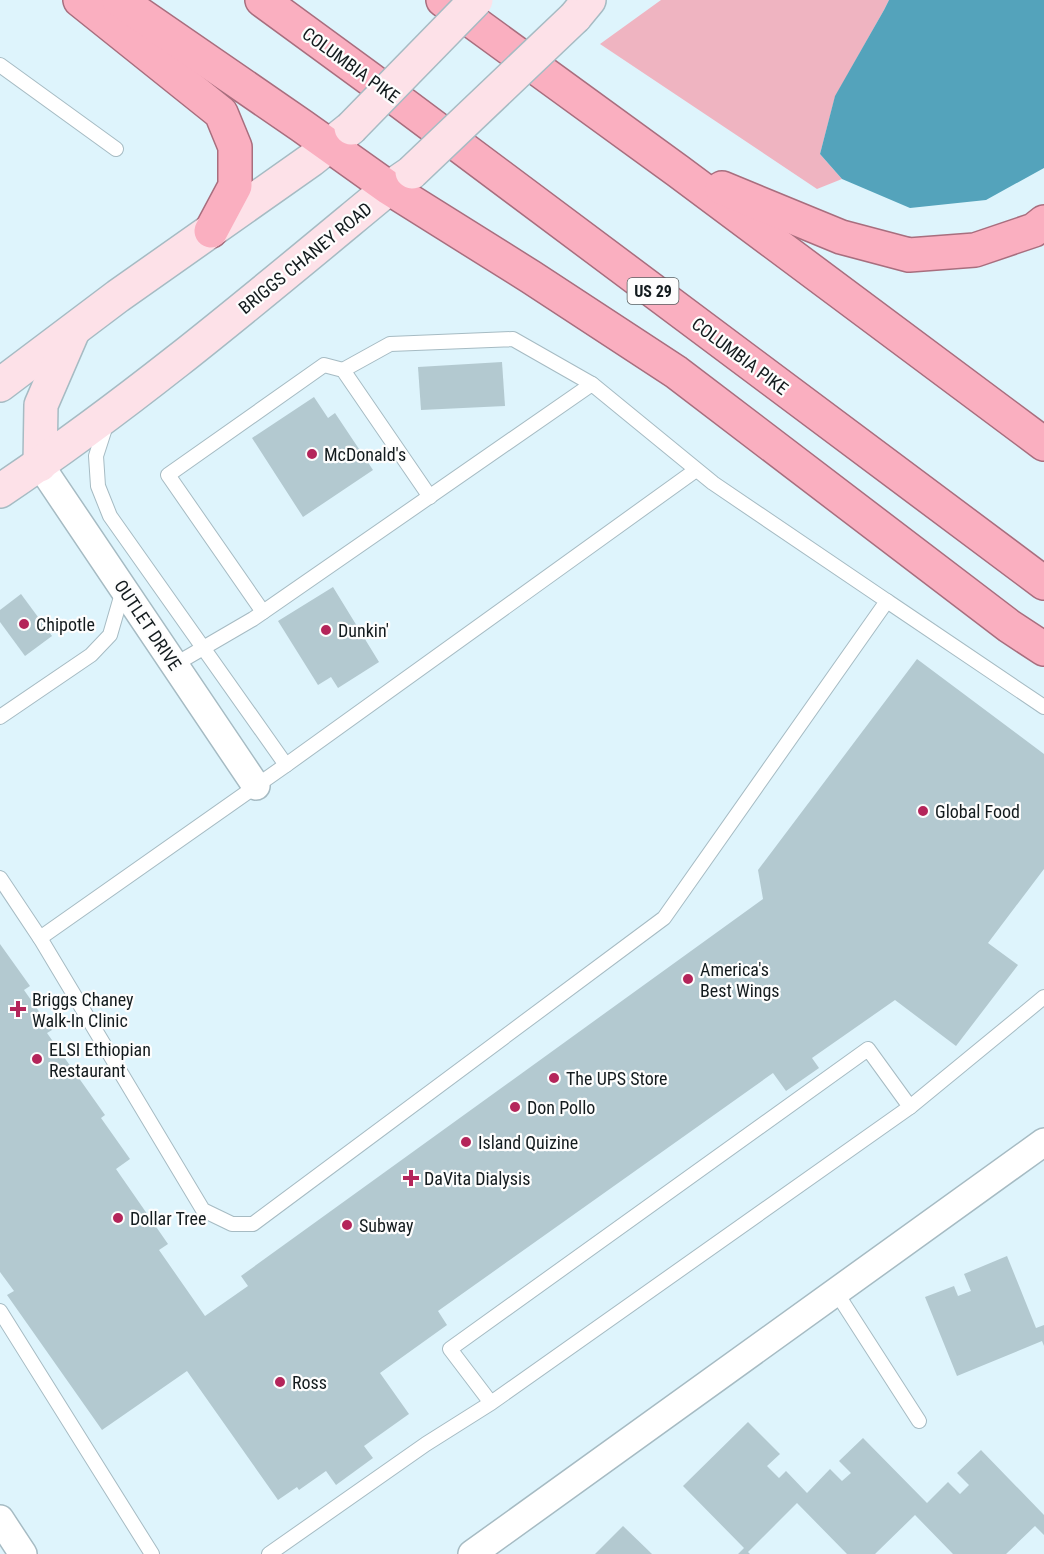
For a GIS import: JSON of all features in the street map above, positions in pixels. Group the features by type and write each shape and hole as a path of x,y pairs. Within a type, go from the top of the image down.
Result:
{"highway":[{"path":"80,0 221,113 235,147 235,186 211,231"},
{"path":"119,0 341,137 531,277 676,372 1010,626 1044,649"},
{"name":"COLUMBIA PIKE","path":"262,0 370,78 1044,584"},
{"path":"443,0 678,171 1044,444"},
{"path":"678,171 841,237 909,255 975,250 1034,230 1044,222"}],"main road":[{"path":"0,385 118,296 341,137 476,0"},
{"name":"BRIGGS CHANEY ROAD","path":"0,491 109,415 400,180 582,9"},
{"path":"40,465 41,405 74,329"}],"street":[{"name":"OUTLET DRIVE","path":"40,465 256,786"},
{"path":"472,1554 1044,1142"},
{"path":"0,1519 22,1554"}],"lane":[{"path":"0,65 116,149"},
{"path":"343,370 390,344 513,339 592,384 696,471 1044,707"},
{"path":"263,612 168,475 324,365 343,370 430,497"},
{"path":"174,665 263,612 592,384"},
{"path":"109,415 96,456 98,486 110,516 286,765"},
{"path":"40,938 696,471"},
{"path":"0,717 91,655 110,635 123,588"},
{"path":"0,878 40,938 203,1210 232,1224 253,1224 664,918 888,601"},
{"path":"269,1554 426,1444 491,1403 910,1107 1044,997"},
{"path":"491,1403 450,1349 868,1049 910,1107"},
{"path":"836,1292 919,1421"},
{"path":"0,1311 152,1554"}],"shaded area":[{"path":"661,0 889,0 835,97 820,154 842,179 817,189 600,44"}],"water":[{"path":"889,0 1044,0 1044,168 986,200 910,208 842,179 820,154 835,96"}],"building":[{"path":"502,362 505,406 421,410 418,367"},
{"name":"McDonald's","path":"314,397 328,418 335,413 373,470 303,517 252,438"},
{"path":"333,587 379,662 338,688 331,677 318,685 278,621"},
{"path":"21,594 52,636 25,656 0,622 0,610"},
{"path":"917,659 1044,754 1044,869 988,943 1018,965 956,1046 895,1000 812,1058 819,1068 786,1091 773,1073 438,1311 447,1325 380,1373 409,1414 364,1446 373,1458 336,1485 326,1471 299,1490 297,1487 278,1500 187,1371 102,1430 7,1295 14,1291 0,1272 0,944 30,986 24,990 52,1030 47,1033 105,1115 101,1118 130,1159 116,1169 168,1244 159,1250 205,1316 248,1286 241,1276 763,899 758,870"},
{"path":"1007,1256 1036,1328 1044,1325 1044,1346 1042,1341 957,1376 925,1297 954,1286 958,1296 971,1291 964,1274"},
{"path":"748,1422 780,1454 767,1466 779,1478 786,1471 807,1493 830,1469 842,1481 851,1473 839,1461 863,1438 927,1503 948,1482 960,1494 969,1485 957,1473 981,1450 1044,1515 1044,1535 1035,1526 1006,1554 953,1554 915,1515 875,1554 847,1554 797,1503 748,1552 750,1554 738,1554 744,1548 683,1486"},
{"path":"623,1526 652,1554 595,1554"}],"place":[{"name":"McDonald's","path":"312,454"},
{"name":"Chipotle","path":"24,624"},
{"name":"Dunkin'","path":"326,630"},
{"name":"Global Food","path":"923,811"},
{"name":"America's Best Wings","path":"688,979"},
{"name":"Briggs Chaney Walk-In Clinic","path":"18,1009"},
{"name":"ELSI Ethiopian Restaurant","path":"37,1059"},
{"name":"The UPS Store","path":"554,1078"},
{"name":"Don Pollo","path":"515,1107"},
{"name":"Island Quizine","path":"466,1142"},
{"name":"DaVita Dialysis","path":"411,1178"},
{"name":"Dollar Tree","path":"118,1218"},
{"name":"Subway","path":"347,1225"},
{"name":"Ross","path":"280,1382"}]}
